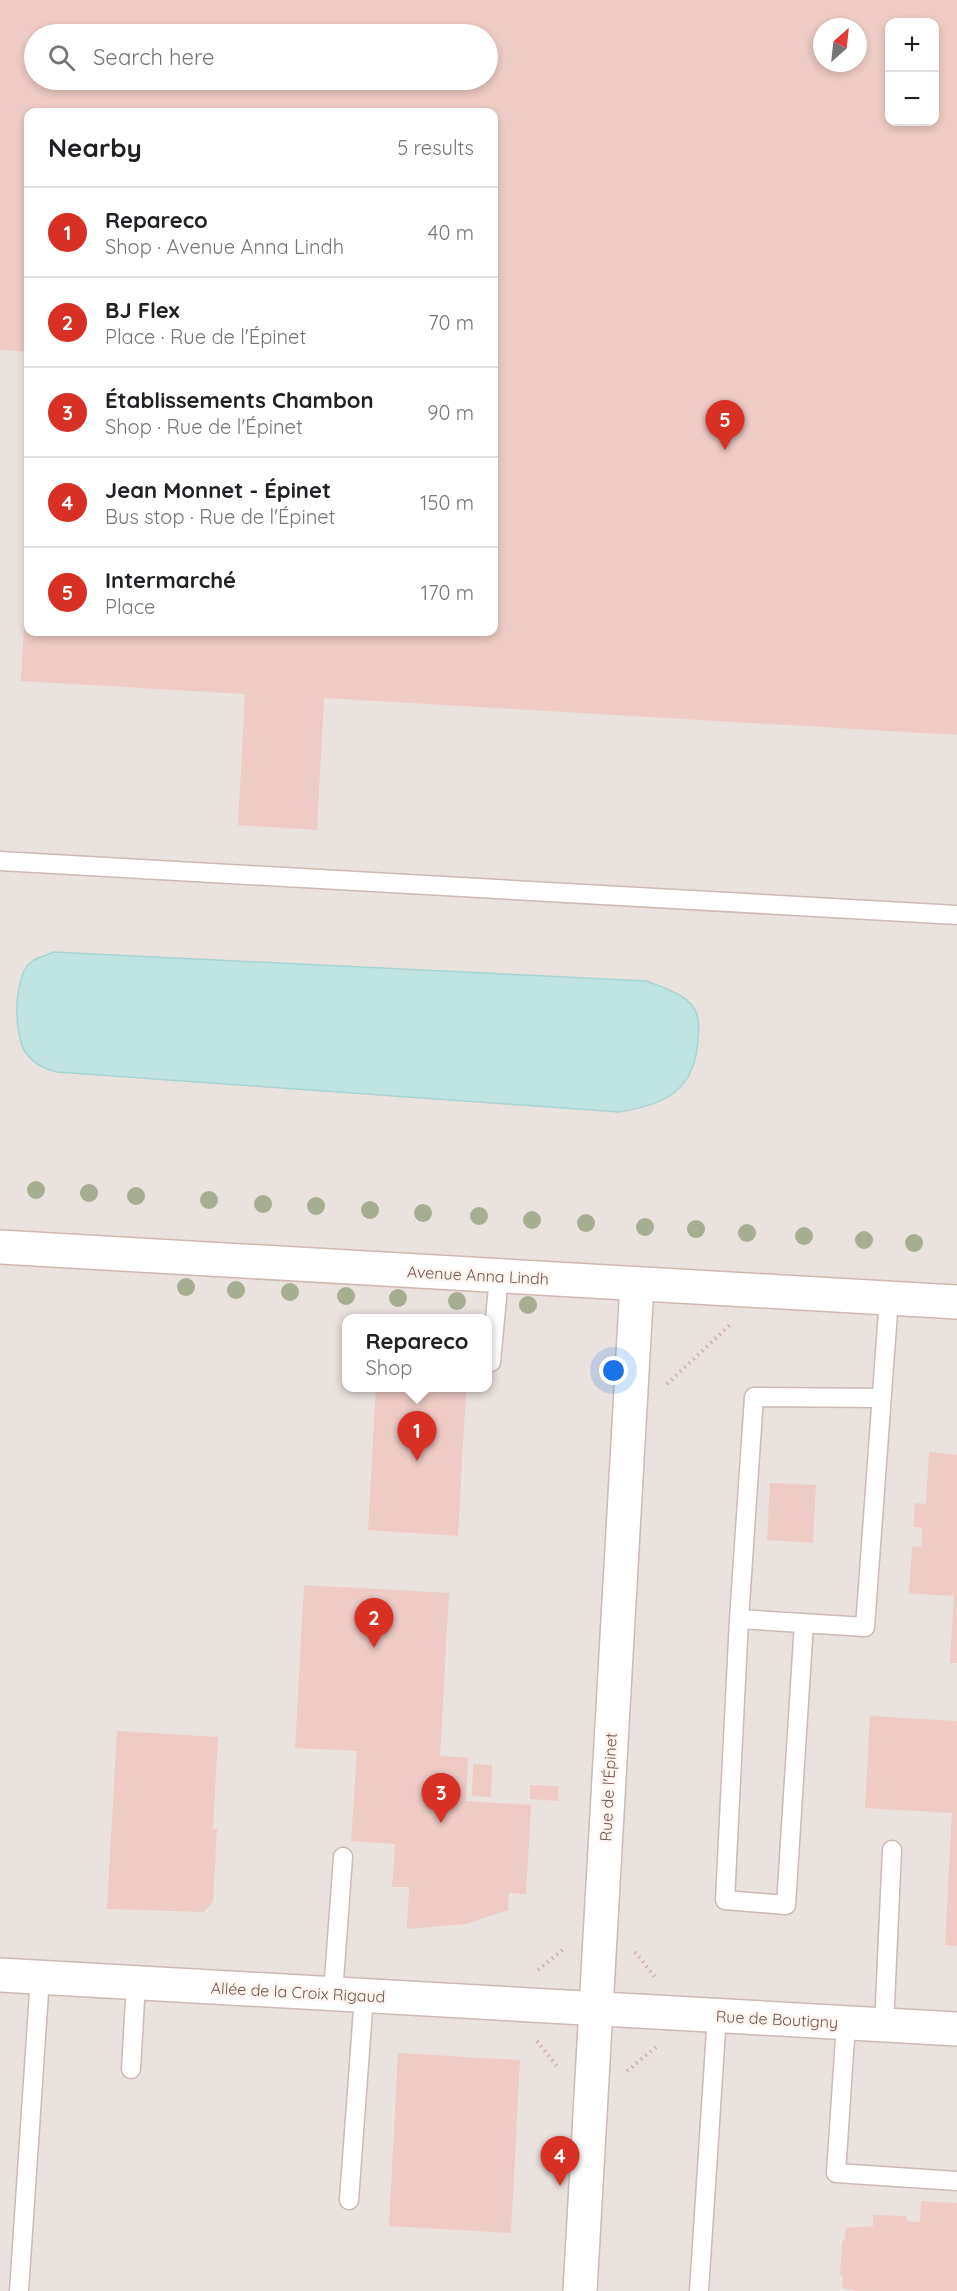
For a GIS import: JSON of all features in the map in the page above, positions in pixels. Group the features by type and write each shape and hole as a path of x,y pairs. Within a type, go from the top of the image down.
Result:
{"street":[{"name":"Avenue Anna Lindh","path":"0,1247 957,1302"},
{"name":"Rue de l'Épinet","path":"580,2291 637,1284"},
{"name":"Allée de la Croix Rigaud","path":"0,1975 597,2008"},
{"name":"Rue de Boutigny","path":"597,2008 957,2029"}],"lane":[{"path":"0,861 957,915"},
{"path":"492,1362 499,1276"},
{"path":"739,1619 865,1627 889,1298"},
{"path":"804,1623 786,1905 725,1900 739,1619 754,1397 880,1398"},
{"path":"884,2025 892,1850"},
{"path":"343,1857 349,1995 349,2200"},
{"path":"20,2291 40,1977"},
{"path":"131,2069 136,1983"},
{"path":"699,2291 717,2015"},
{"path":"846,2023 836,2173 957,2181"}],"path":[{"path":"666,1395 667,1383 735,1321 737,1290"},
{"path":"627,2082 627,2070 658,2045 660,1984 635,1951"}],"shaded area":[{"path":"0,0 957,0 957,2291 0,2291"}],"water":[{"path":"54,952 647,981 679,995 694,1008 699,1024 696,1057 684,1083 663,1100 619,1112 57,1072 40,1066 26,1053 17,1020 18,992 26,968 32,961"}],"building":[{"path":"0,0 957,0 957,735 324,698 317,830 238,825 245,694 21,681 24,629 24,636 498,636 498,108 24,108 24,352 0,350"},
{"path":"376,1392 466,1392 458,1536 368,1530"},
{"path":"929,1452 957,1455 957,1663 950,1663 954,1596 909,1593 912,1546 921,1547 922,1528 913,1527 915,1503 926,1504"},
{"path":"770,1483 816,1485 813,1543 767,1540"},
{"path":"304,1585 449,1593 440,1756 468,1758 466,1801 531,1805 526,1894 509,1893 508,1910 466,1924 407,1929 409,1887 392,1887 395,1844 351,1841 357,1751 295,1748"},
{"path":"870,1716 957,1721 957,1946 945,1945 952,1813 865,1808"},
{"path":"117,1731 218,1737 213,1829 217,1829 213,1902 204,1912 107,1909"},
{"path":"473,1764 492,1765 491,1797 472,1796"},
{"path":"530,1785 559,1786 558,1801 530,1799"},
{"path":"398,2053 520,2060 511,2233 389,2226"},
{"path":"921,2201 957,2203 957,2291 855,2291 842,2288 843,2277 840,2274 842,2242 845,2239 846,2228 873,2226 873,2215 907,2216 907,2221 920,2222"}],"place":[{"name":"Intermarché","path":"725,450"},
{"name":"Repareco","path":"417,1461"},
{"name":"BJ Flex","path":"374,1648"},
{"name":"Établissements Chambon","path":"441,1823"},
{"name":"Jean Monnet - Épinet","path":"560,2186"}]}
